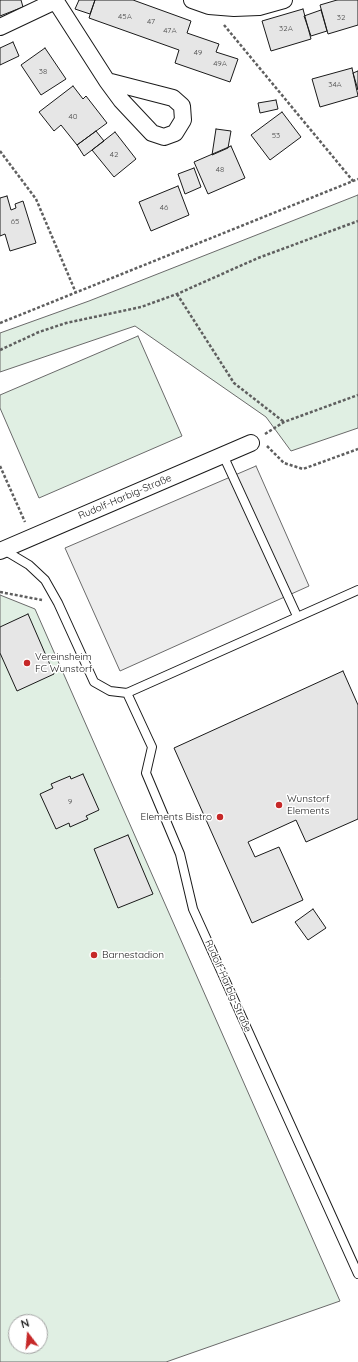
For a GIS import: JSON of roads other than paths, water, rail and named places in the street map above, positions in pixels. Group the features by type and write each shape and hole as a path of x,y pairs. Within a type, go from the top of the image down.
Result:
{"street":[{"path":"0,27 55,0 107,81 121,100 152,134 164,137 175,133 183,120 182,106 173,98 107,81"},
{"path":"192,0 209,6 234,8 259,7 284,0"},
{"name":"Rudolf-Harbig-Straße","path":"2,550 251,443"}],"lane":[{"path":"223,455 297,616"},
{"path":"2,550 29,565 45,580 58,603 94,682 110,691 127,693 358,590"},
{"name":"Rudolf-Harbig-Straße","path":"127,693 152,747 146,773 180,854 193,909 358,1274"}],"place":[{"name":"Vereinsheim FC Wunstorf","path":"27,663"},
{"name":"Wunstorf Elements","path":"279,805"},
{"name":"Elements Bistro","path":"220,817"},
{"name":"Barnestadion","path":"94,955"}]}
